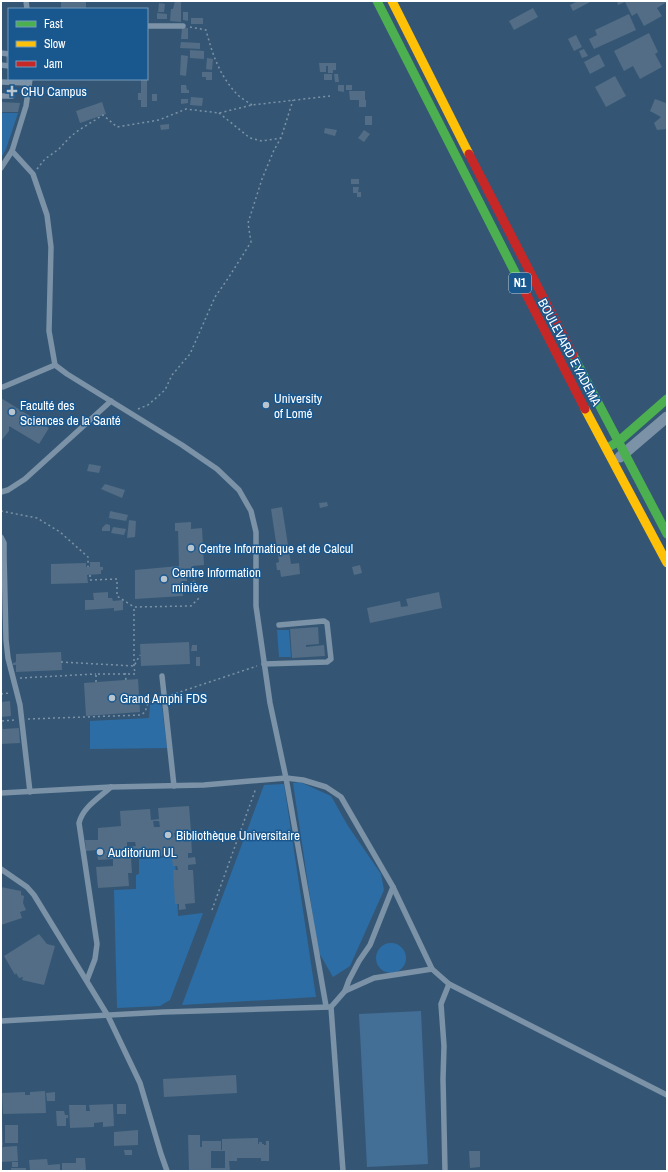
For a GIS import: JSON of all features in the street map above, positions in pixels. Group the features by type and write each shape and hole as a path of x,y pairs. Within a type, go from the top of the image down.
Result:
{"main road":[{"name":"BOULEVARD EYADEMA","path":"377,1 543,330 667,563"},
{"name":"BOULEVARD EYADEMA","path":"392,1 570,352 626,453"},
{"path":"607,448 619,441 667,399"},
{"name":"N1","path":"626,453 667,534"}],"street":[{"path":"614,461 626,453 667,417"}],"lane":[{"path":"148,26 183,26"},
{"path":"1,82 29,81 26,106 12,151 1,168"},
{"path":"1,96 12,96"},
{"path":"12,151 33,174 47,215 51,247 49,331 55,365 182,445 217,469 239,490 251,511 256,532 256,606 264,664 270,702 286,778 329,1006 343,1171"},
{"path":"3,387 55,365"},
{"path":"1,492 8,490 25,479 111,401"},
{"path":"1,538 4,543 6,640 8,658 20,705 30,792"},
{"path":"264,664 327,662 330,659 327,623 324,621 279,625"},
{"path":"162,676 174,786"},
{"path":"1,793 111,787 174,786 286,778 303,780 326,787 341,797 393,887 432,969 449,984 667,1095"},
{"path":"87,980 95,959 97,944 79,823 80,817 84,811 111,787"},
{"path":"1,869 27,887 87,980 108,1016 140,1083 167,1171"},
{"path":"345,991 359,961 370,945 393,887"},
{"path":"1,1021 164,1012 329,1006 345,991 374,978 432,969"},
{"path":"445,1171 443,1079 444,1046 441,1004 449,984"}],"path":[{"path":"183,26 206,30 212,55 222,75 235,93 252,105"},
{"path":"33,174 45,159 59,149 70,137 103,115 117,127 159,120 186,109 219,113 252,105 330,96"},
{"path":"129,412 148,405 165,390 172,375 190,354 215,297 251,242 248,223 262,179 274,150 281,138 293,100"},
{"path":"219,113 250,138 262,141 281,138"},
{"path":"1,510 37,518 60,532 88,557 88,567"},
{"path":"90,575 90,580 117,579 117,596 134,607 191,606 201,596"},
{"path":"13,679 96,674 135,674 134,607"},
{"path":"134,666 140,655"},
{"path":"61,662 134,666"},
{"path":"2,721 141,715 148,703 152,700 165,698 264,664"},
{"path":"125,673 126,680"},
{"path":"96,674 96,682"},
{"path":"212,910 258,781"}],"shaded area":[{"path":"1,113 18,113 6,149 1,158"},
{"path":"277,630 289,630 291,657 279,657"},
{"path":"154,703 160,704 162,707 167,748 90,749 90,721 149,718 150,705"},
{"path":"300,782 331,796 348,826 381,874 384,890 350,966 333,977 318,951 293,783"},
{"path":"284,784 316,997 182,1005 264,785"},
{"path":"175,857 178,916 203,913 170,1000 160,1006 117,1008 114,890 136,889 136,875 139,874 139,859"},
{"path":"391,943 397,944 405,952 405,964 397,972 391,973 385,972 377,964 376,958 377,952 385,944"},
{"path":"421,1011 428,1164 367,1167 359,1014"}],"building":[{"path":"61,1 86,1 86,8 61,8"},
{"path":"175,1 181,1 181,22 170,21 171,9 173,9"},
{"path":"578,1 592,1 573,11 570,5"},
{"path":"617,1 667,2 657,8 662,16 644,26 637,13 632,16 625,2 618,5"},
{"path":"159,3 165,4 164,12 158,12"},
{"path":"533,8 538,17 514,30 509,21"},
{"path":"183,12 188,12 188,21 183,20"},
{"path":"157,13 167,14 167,19 157,19"},
{"path":"629,14 636,30 594,49 589,39 597,35 595,30"},
{"path":"191,18 203,18 203,24 191,24"},
{"path":"182,28 188,28 188,39 181,39"},
{"path":"649,33 658,52 655,54 662,67 640,79 633,66 624,71 614,51"},
{"path":"576,35 582,47 574,51 568,39"},
{"path":"181,42 200,43 200,49 180,48"},
{"path":"584,49 588,56 582,58 579,51"},
{"path":"190,50 204,51 204,59 190,58"},
{"path":"599,54 605,66 590,74 584,62"},
{"path":"6,55 8,55 8,63 6,63"},
{"path":"181,55 188,56 186,76 180,75"},
{"path":"207,58 213,59 212,70 206,69"},
{"path":"319,63 336,63 336,70 333,70 333,73 328,73 328,66 326,66 326,72 320,72"},
{"path":"202,72 212,72 212,80 206,80 206,77 202,77"},
{"path":"324,74 332,74 332,80 324,80"},
{"path":"334,74 338,74 339,82 335,82"},
{"path":"615,76 626,96 606,107 595,87"},
{"path":"141,80 147,80 147,107 141,107 141,100 138,100 138,93 141,93"},
{"path":"181,85 186,85 189,93 181,93"},
{"path":"338,85 344,85 344,92 338,91"},
{"path":"346,85 352,85 352,90 346,90"},
{"path":"349,91 365,91 365,100 350,100"},
{"path":"152,94 157,94 157,101 152,101"},
{"path":"191,97 203,98 202,106 190,105"},
{"path":"181,99 188,99 188,103 181,104"},
{"path":"655,99 666,103 667,99 667,129 657,130 654,123 661,117 650,111"},
{"path":"359,100 366,100 366,107 359,107"},
{"path":"1,102 20,103 18,112 1,112"},
{"path":"102,102 106,114 80,123 76,111"},
{"path":"365,116 372,116 372,125 365,125"},
{"path":"169,124 169,129 161,130 160,125"},
{"path":"325,128 337,130 335,136 324,133"},
{"path":"364,130 370,134 364,142 358,138"},
{"path":"351,179 359,179 359,184 351,184"},
{"path":"353,187 359,187 358,192 361,192 361,197 357,197 357,193 353,193"},
{"name":"Faculté des Sciences de la Santé","path":"1,398 49,428 39,444 9,426 9,431 1,441"},
{"path":"89,464 101,466 99,473 87,471"},
{"path":"105,484 125,490 122,498 101,489"},
{"path":"327,502 328,506 320,508 319,503"},
{"path":"282,507 291,564 299,563 300,574 281,577 280,570 277,570 276,563 279,562 271,509"},
{"path":"110,511 128,515 126,521 109,518"},
{"path":"129,520 136,521 135,537 127,538"},
{"name":"Centre Informatique et de Calcul","path":"191,522 191,529 202,528 204,565 193,566 194,573 190,578 187,578 187,581 182,581 183,596 135,599 135,570 179,566 178,531 175,531 175,523"},
{"path":"106,524 110,525 110,531 102,531 102,528"},
{"path":"113,527 126,529 124,535 111,533"},
{"path":"90,562 100,562 100,567 103,567 103,570 101,570 101,574 87,575 88,583 51,584 51,564 86,563 86,567 90,567"},
{"path":"360,565 362,573 354,575 352,567"},
{"path":"194,580 204,591 200,594 190,583"},
{"path":"108,592 108,598 112,598 113,601 123,600 123,610 114,611 114,608 85,610 85,600 94,600 93,593"},
{"path":"439,592 442,608 370,623 367,608 400,601 401,607 408,606 406,599"},
{"path":"318,627 319,644 306,645 306,647 324,645 325,656 292,658 290,629"},
{"path":"189,642 190,664 141,666 140,644"},
{"path":"192,645 197,645 197,651 191,651"},
{"path":"61,652 62,670 16,672 16,665 13,665 13,663 16,662 16,654"},
{"path":"196,657 200,657 200,666 196,666"},
{"name":"Grand Amphi FDS","path":"138,679 140,712 86,716 84,683"},
{"path":"10,701 11,716 1,717 1,702"},
{"path":"1,720 3,729 19,728 20,743 1,744"},
{"path":"189,806 191,831 185,831 185,835 191,835 192,853 188,853 188,858 195,857 196,864 188,865 188,870 193,870 195,903 185,904 186,909 179,910 179,904 175,904 173,870 178,870 177,866 173,866 172,859 177,859 177,855 171,855 166,851 162,856 159,856 154,852 151,856 144,856 140,853 136,857 131,858 132,873 128,873 129,886 98,888 96,867 113,866 113,859 98,860 97,850 86,851 85,840 98,840 98,828 121,826 120,811 150,809 151,820 159,819 158,808","holes":["153,821 159,821 160,827 154,827","182,832 183,836 175,837 174,833","127,842 135,842 136,846 127,847"]},
{"path":"1,887 21,891 21,895 24,896 23,903 26,910 20,912 22,918 1,925"},
{"path":"39,934 47,944 55,946 44,985 22,980 23,977 19,978 16,973 15,975 4,956"},
{"path":"236,1075 237,1093 164,1097 163,1079"},
{"path":"45,1091 46,1113 3,1114 2,1093 25,1092 25,1095 30,1095 30,1092"},
{"path":"55,1092 55,1101 47,1101 46,1093"},
{"path":"113,1104 114,1126 103,1127 103,1122 94,1123 94,1127 70,1128 69,1105 86,1105 86,1111 90,1111 89,1105"},
{"path":"117,1104 126,1104 126,1114 117,1114"},
{"path":"56,1111 64,1111 65,1115 68,1115 68,1118 66,1118 66,1126 57,1126"},
{"path":"2,1122 3,1146 1,1146"},
{"path":"5,1125 18,1125 18,1143 5,1143"},
{"path":"138,1130 138,1145 114,1146 114,1132"},
{"path":"188,1135 200,1135 200,1147 202,1147 202,1141 221,1141 221,1150 222,1139 258,1138 258,1144 259,1142 262,1142 264,1145 266,1145 266,1141 269,1141 269,1161 261,1161 261,1158 237,1158 237,1161 229,1161 230,1171 189,1171","holes":["211,1151 225,1151 225,1168 211,1168"]},
{"path":"17,1146 18,1161 1,1162 1,1147"},
{"path":"124,1150 132,1150 132,1155 125,1155"},
{"path":"469,1151 480,1151 480,1167 470,1168"},
{"path":"76,1158 85,1158 86,1171 62,1171 62,1163 76,1163"},
{"path":"47,1159 48,1165 60,1164 60,1171 30,1171 29,1160"},
{"path":"12,1162 18,1162 18,1167 12,1167"},
{"path":"11,1168 26,1168 26,1171 11,1171"}],"traffic: fast":[{"path":"377,1 524,290"},
{"path":"573,355 667,534"},
{"path":"609,447 619,441 667,399"}],"traffic: slow":[{"path":"392,1 469,154"},
{"path":"585,409 667,563"}],"traffic: jam":[{"path":"469,154 573,355"},
{"path":"524,290 585,409"}],"place":[{"name":"CHU Campus","path":"12,91"},
{"name":"University of Lomé","path":"266,405"},
{"name":"Faculté des Sciences de la Santé","path":"12,412"},
{"name":"Centre Informatique et de Calcul","path":"191,548"},
{"name":"Centre Information minière","path":"164,579"},
{"name":"Grand Amphi FDS","path":"112,698"},
{"name":"Bibliothèque Universitaire","path":"168,835"},
{"name":"Auditorium UL","path":"100,852"}]}
